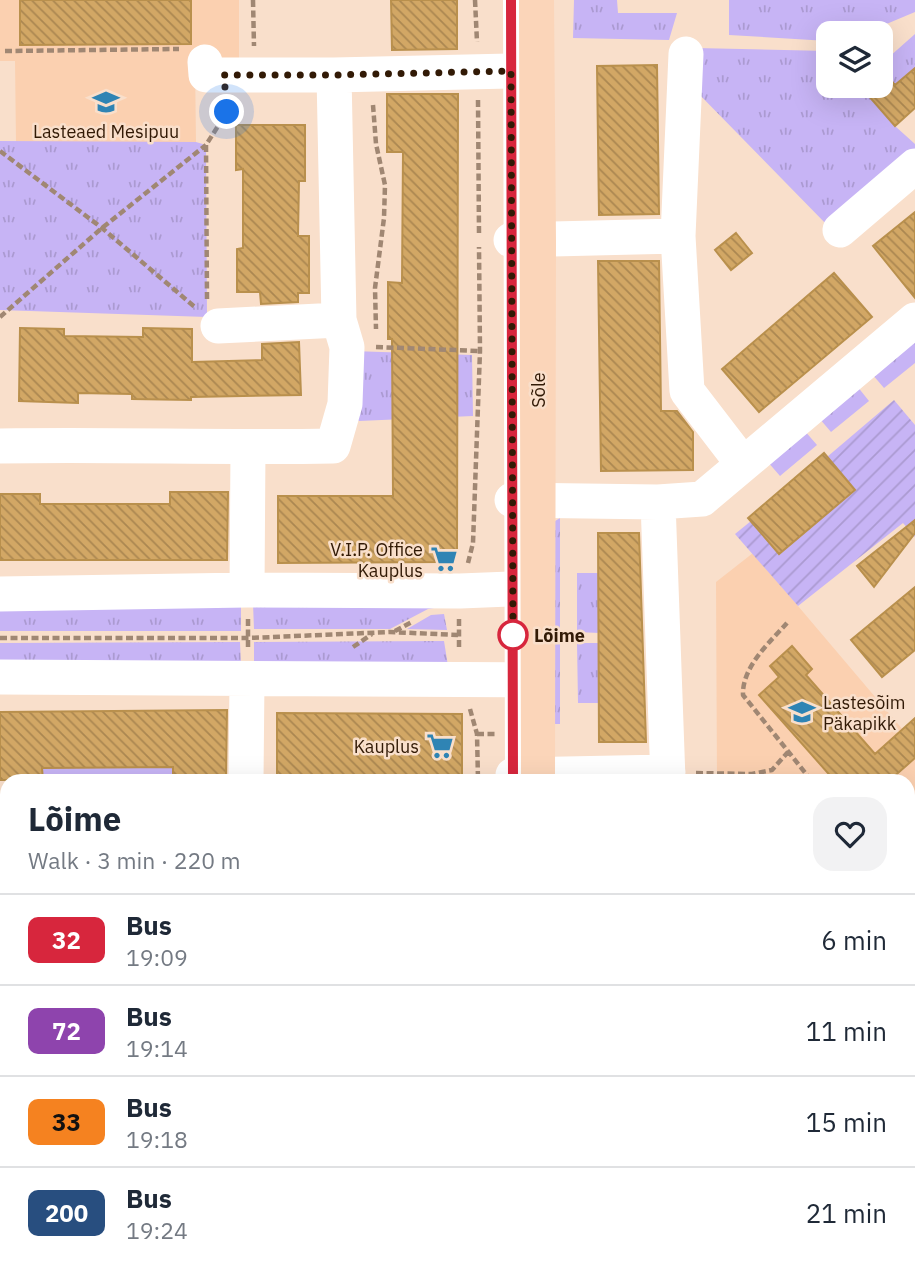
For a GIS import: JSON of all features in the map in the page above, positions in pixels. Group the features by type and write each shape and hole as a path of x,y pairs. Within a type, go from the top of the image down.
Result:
{"main road":[{"name":"Sõle","path":"511,0 494,72 524,241"},
{"name":"Sõle","path":"515,774 525,680 524,241 535,0"},
{"name":"Sõle","path":"525,501 512,589 525,680"}],"street":[{"path":"686,54 678,236 687,391 743,464"},
{"path":"219,65 334,75 494,72"},
{"path":"0,446 334,446 345,404 354,338 334,75"},
{"path":"840,230 915,166"},
{"path":"524,241 678,236"},
{"path":"207,312 354,338"},
{"path":"525,501 658,502 702,499 915,320"},
{"path":"247,590 248,448"},
{"path":"658,502 668,774"},
{"path":"0,594 512,589"},
{"path":"0,677 525,680"},
{"path":"246,774 247,680"}],"path":[{"path":"0,317 102,228 206,145 227,112 219,65 253,0"},
{"path":"475,0 494,72 473,543 460,591 458,635 462,679 477,734 512,774"},
{"path":"5,51 219,65"},
{"path":"370,75 376,144 385,185 384,218 375,288 354,338 480,351"},
{"path":"206,145 207,312"},
{"path":"0,151 207,312"},
{"path":"247,590 247,680"},
{"path":"787,622 757,657 743,681 743,695 806,774"},
{"path":"0,638 249,638 390,632 458,635"},
{"path":"477,734 497,734"},
{"path":"752,774 772,770 788,752"}],"shaded area":[{"name":"Lasteaed Mesipuu","path":"0,0 239,0 239,61 195,62 196,142 16,142 15,61 0,61"},
{"name":"Lastesõim Päkapikk","path":"753,553 915,744 915,774 717,774 716,582"}],"green space":[{"path":"574,0 617,0 618,13 677,13 669,40 573,38"},
{"path":"729,0 915,0 915,12 893,21 816,21 816,40 729,35"},
{"path":"915,34 915,68 896,86 893,83 893,53"},
{"path":"696,48 816,51 816,98 870,98 915,144 915,152 828,226 693,88"},
{"path":"0,141 196,142 206,145 207,317 0,310"},
{"path":"915,338 915,363 884,388 872,374"},
{"path":"352,351 472,355 473,416 359,421 354,416"},
{"path":"857,386 869,401 831,432 819,418"},
{"path":"894,400 915,425 915,537 903,523 798,606 735,534 751,521 780,554 855,490 827,457"},
{"path":"804,430 817,445 780,476 767,461"},
{"path":"560,518 560,724 550,724 552,523"},
{"path":"577,573 598,573 599,633 577,632"},
{"path":"241,604 241,631 0,631 0,605"},
{"path":"253,604 446,606 428,609 390,629 254,629"},
{"path":"444,614 447,630 407,629 431,615"},
{"path":"444,641 448,666 254,666 254,642"},
{"path":"240,642 241,666 0,666 0,643"},
{"path":"577,643 599,643 599,703 578,703"},
{"path":"173,767 173,774 42,774 42,768"}],"building":[{"path":"20,0 191,0 191,44 20,45"},
{"path":"391,0 457,0 457,49 392,50"},
{"path":"657,65 659,214 599,215 597,66"},
{"path":"915,68 915,108 895,126 870,98 893,98 893,83 895,85"},
{"path":"387,94 458,94 457,549 443,562 278,563 278,496 393,496 392,339 388,339 388,282 402,283 403,152 387,152"},
{"path":"236,125 305,125 305,181 299,181 298,236 309,236 309,293 298,293 298,302 261,304 260,292 237,292 237,249 243,248 243,169 236,170"},
{"path":"915,212 915,298 873,246"},
{"path":"736,233 752,253 731,270 715,250"},
{"path":"598,261 659,261 661,411 677,411 693,432 693,470 601,471"},
{"path":"834,273 872,317 759,412 722,369"},
{"path":"20,328 64,329 64,336 143,337 143,328 192,329 192,362 262,360 262,344 299,342 301,395 191,397 191,400 132,399 132,394 78,393 78,403 19,401"},
{"path":"824,453 855,490 779,554 748,518"},
{"path":"170,492 228,492 227,560 0,560 0,494 40,494 40,504 170,504"},
{"path":"915,520 915,533 874,587 857,566"},
{"path":"598,533 639,533 646,742 599,742"},
{"path":"915,587 915,650 882,677 851,640"},
{"path":"792,646 812,669 806,675 875,754 915,718 915,758 897,774 829,774 759,695 779,677 770,666"},
{"path":"227,710 226,774 173,774 173,767 42,768 42,774 0,774 0,712"},
{"path":"277,713 462,714 462,774 277,774"}],"bus line":[{"name":"32","path":"511,0 513,774"}],"place":[{"name":"Lasteaed Mesipuu","path":"106,102"},
{"name":"V.I.P. Office Kauplus","path":"444,559"},
{"name":"Lõime","path":"513,635"},
{"name":"Lastesõim Päkapikk","path":"802,712"},
{"name":"Kauplus","path":"440,746"}],"route":[{"path":"227,112 224,75 511,71 513,635"}]}
